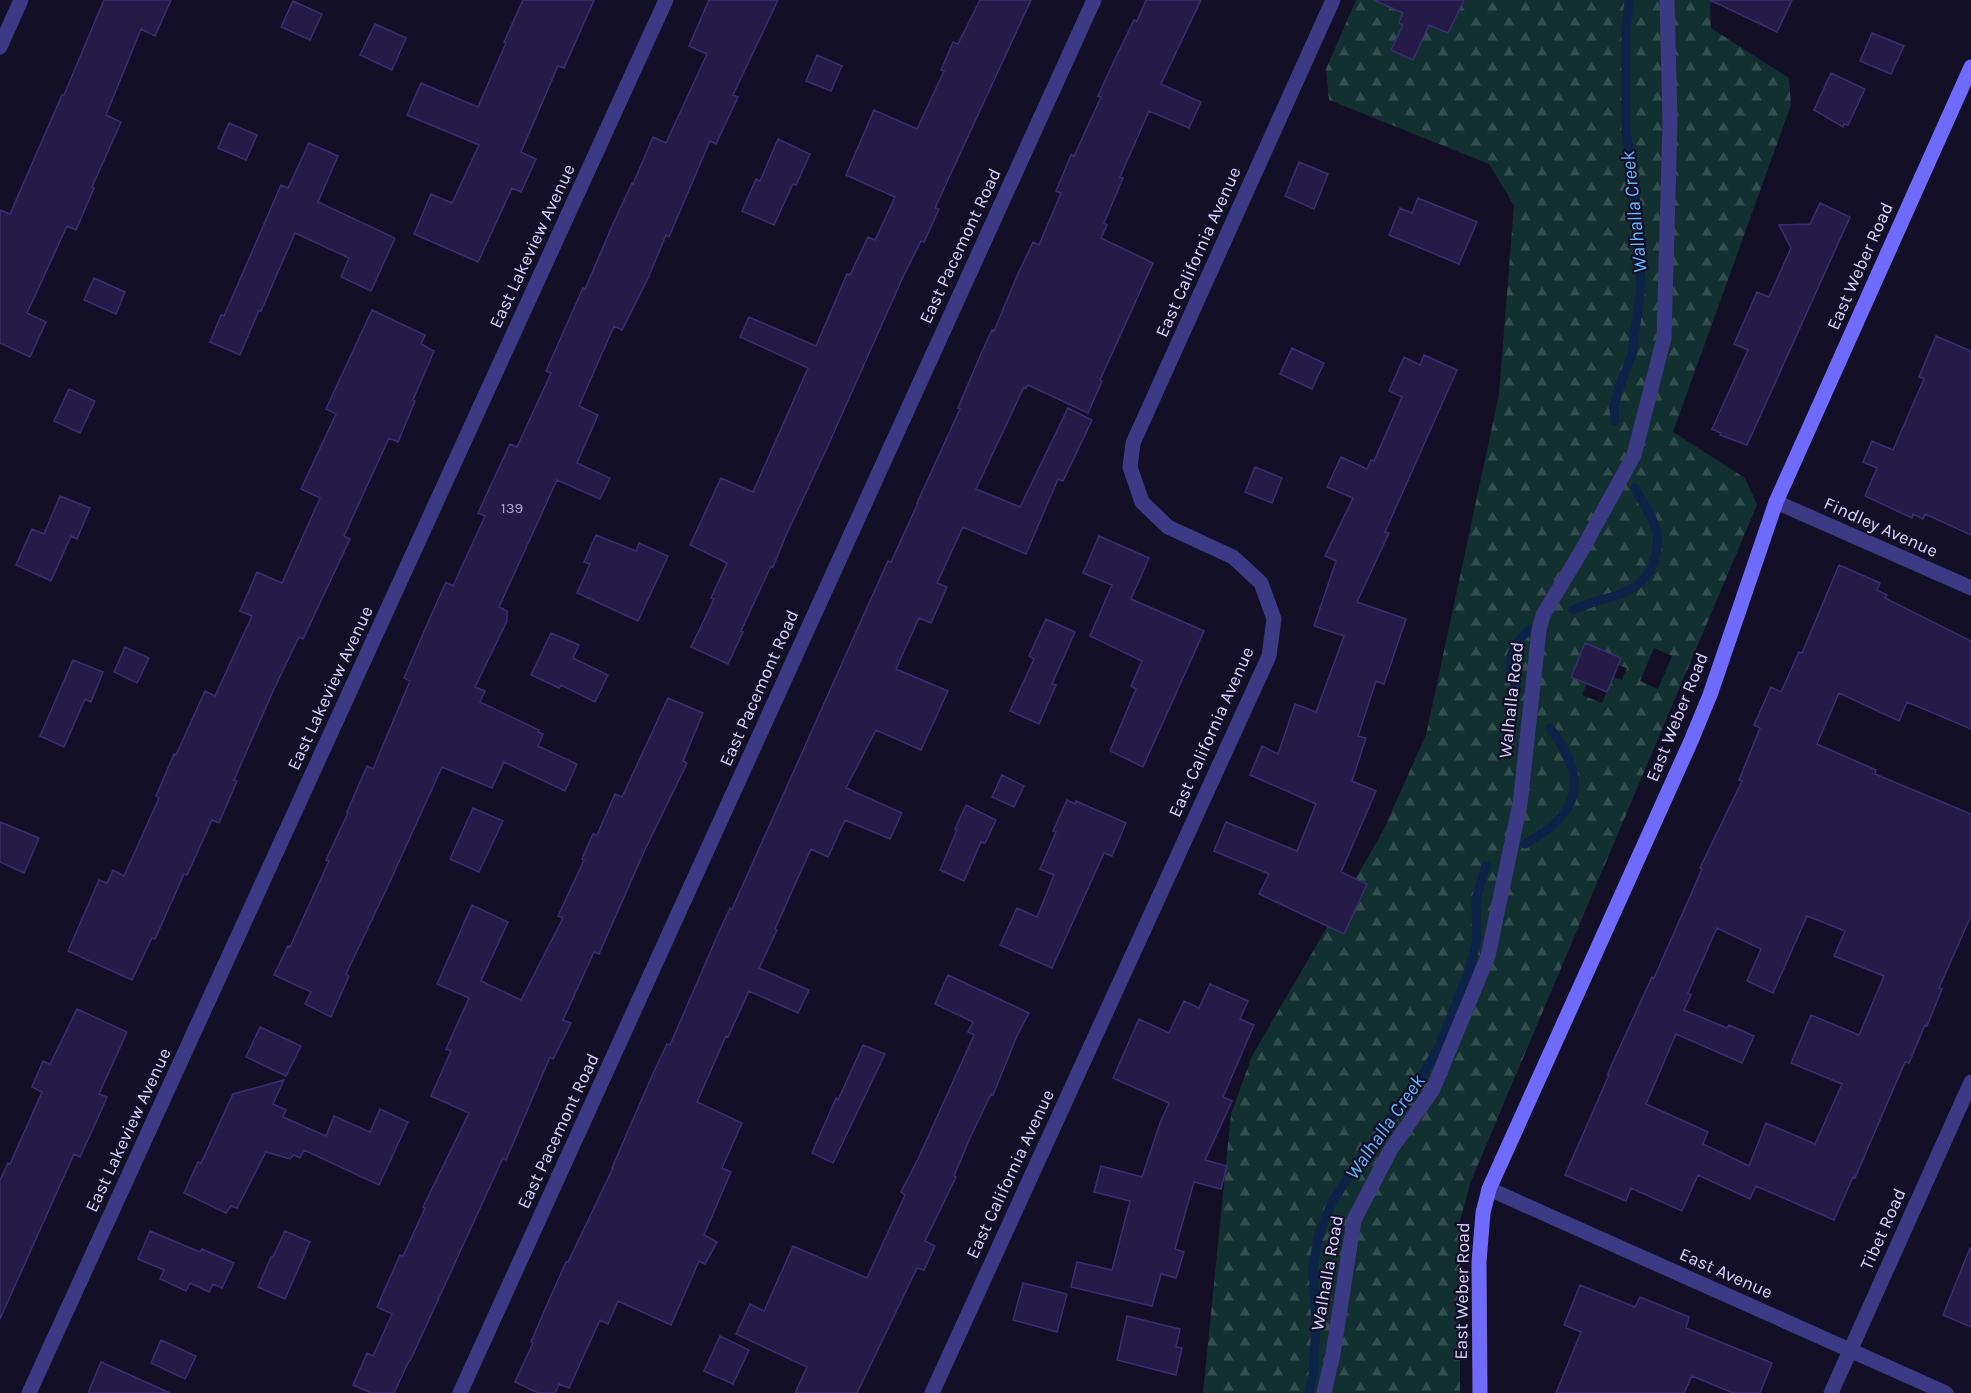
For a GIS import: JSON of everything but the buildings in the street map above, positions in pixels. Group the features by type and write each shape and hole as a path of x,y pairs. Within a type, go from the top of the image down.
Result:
{"street":[{"path":"0,47 21,0"},
{"name":"East Lakeview Avenue","path":"29,1393 666,0"},
{"name":"East Pacemont Road","path":"460,1393 1094,0"},
{"name":"East California Avenue","path":"932,1393 1269,656 1274,619 1261,583 1233,557 1168,527 1142,502 1130,467 1133,443 1333,0"},
{"name":"Walhalla Road","path":"1324,1393 1333,1354 1353,1220 1391,1149 1433,1089 1488,956 1520,804 1539,630 1544,615 1634,455 1664,338 1670,133 1667,0"},
{"name":"East Weber Road","path":"1480,1393 1479,1262 1483,1213 1489,1189 1691,741 1710,694 1776,502 1971,67"},
{"name":"Findley Avenue","path":"1776,502 1971,588"},
{"name":"Tibet Road","path":"1831,1393 1971,1082"},
{"name":"East Avenue","path":"1489,1189 1946,1393"}],"green space":[{"path":"1356,0 1388,0 1405,8 1399,22 1403,25 1391,50 1412,60 1429,25 1448,33 1461,5 1451,0 1713,0 1710,7 1711,28 1789,78 1791,105 1673,432 1745,478 1757,505 1471,1181 1460,1221 1460,1393 1203,1393 1231,1114 1252,1056 1382,833 1426,735 1499,394 1514,205 1489,164 1329,100 1326,69","holes":["1585,643 1621,658 1618,665 1627,668 1622,680 1613,677 1602,703 1582,695 1587,683","1654,648 1672,656 1658,689 1640,681"]}],"waterway":[{"name":"Walhalla Creek","path":"1615,421 1614,408 1617,394 1632,354 1641,286 1638,218 1626,130 1626,30 1629,0"},
{"name":"Walhalla Creek","path":"1573,610 1632,588 1642,581 1649,571 1655,558 1657,534 1655,525 1635,488"},
{"path":"1517,688 1511,671 1511,656 1518,642 1530,629"},
{"path":"1525,844 1562,816 1574,792 1572,766 1550,728"},
{"name":"Walhalla Creek","path":"1309,1393 1313,1375 1316,1325 1313,1269 1318,1237 1332,1202 1361,1158 1414,1090 1439,1047 1469,971 1477,940 1476,899 1486,866"}]}
